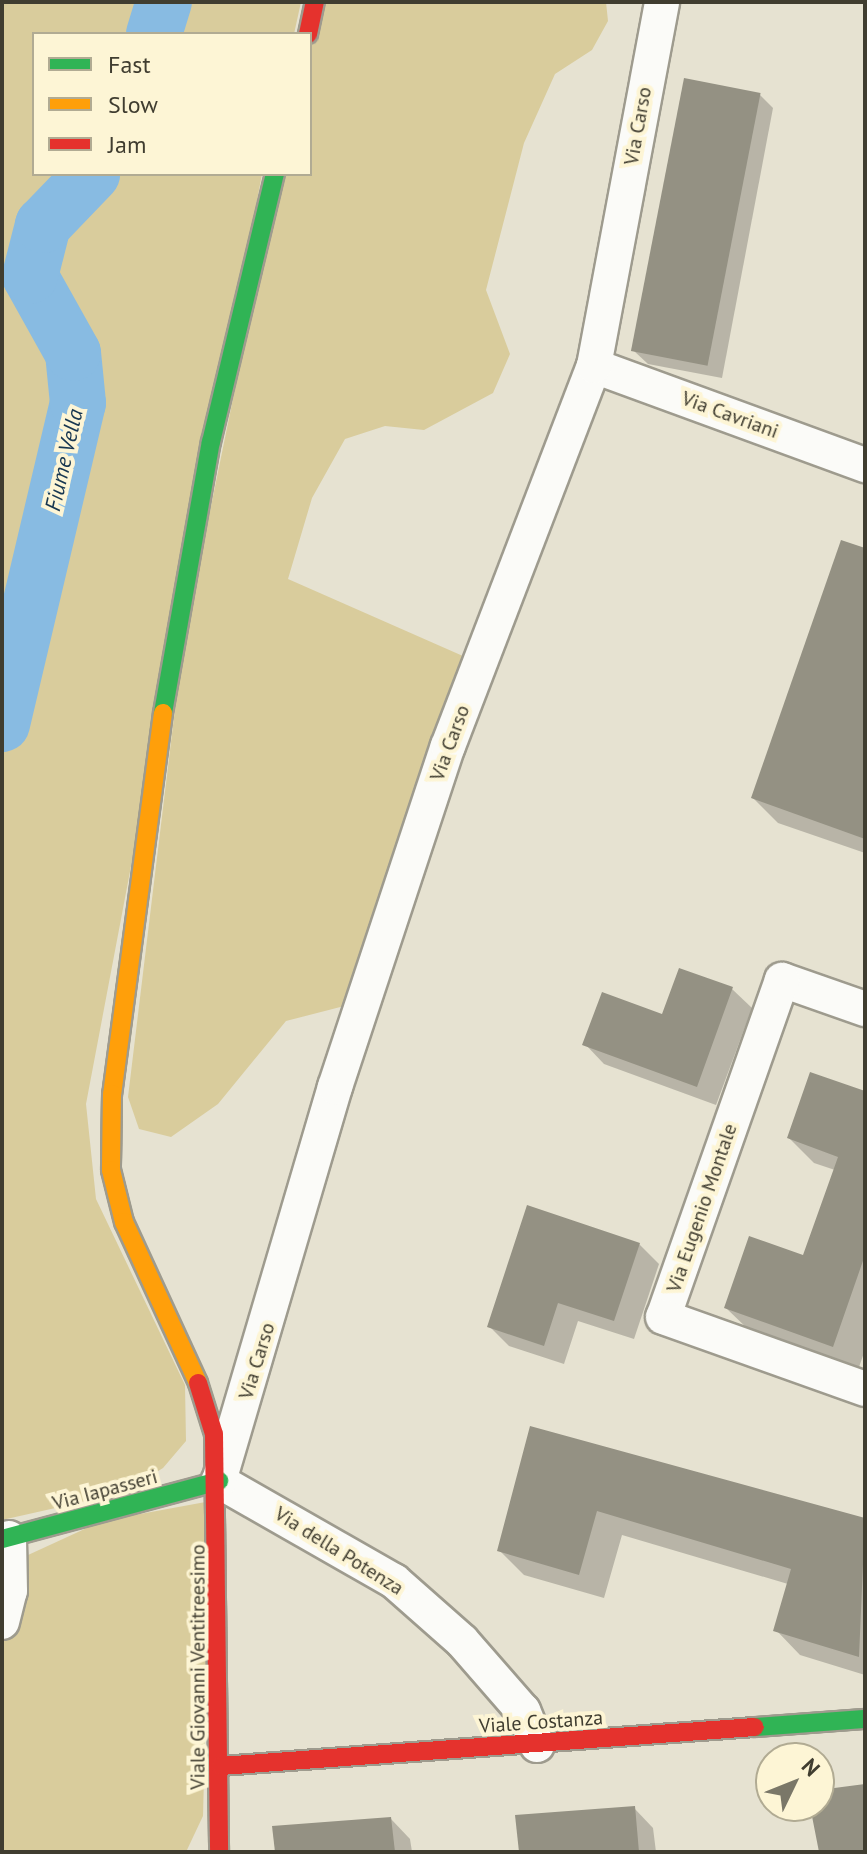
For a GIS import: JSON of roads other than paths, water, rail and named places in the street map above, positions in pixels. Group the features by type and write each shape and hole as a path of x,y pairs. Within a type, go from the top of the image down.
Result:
{"street":[{"path":"308,32 315,2"},
{"name":"Via Carso","path":"219,1481 335,1087 443,760 594,366 662,2"},
{"name":"Viale Giovanni Ventitreesimo","path":"219,1852 219,1481 200,1386 124,1222 111,1170 112,1094 168,672 211,442 275,176"},
{"name":"Via Cavriani","path":"594,366 865,465"},
{"name":"Via Eugenio Montale","path":"865,1009 782,980 663,1317 865,1389"},
{"name":"Via Iapasseri","path":"5,1539 219,1481"},
{"name":"Via della Potenza","path":"219,1481 394,1581 473,1653 523,1711 537,1745"},
{"path":"2,1622 10,1591 5,1539"},
{"name":"Viale Costanza","path":"221,1766 865,1719"}],"waterway":[{"name":"Fiume Vella","path":"155,32 164,2"},
{"name":"Fiume Vella","path":"2,724 78,403 73,353 30,276 43,225 90,176"}]}
